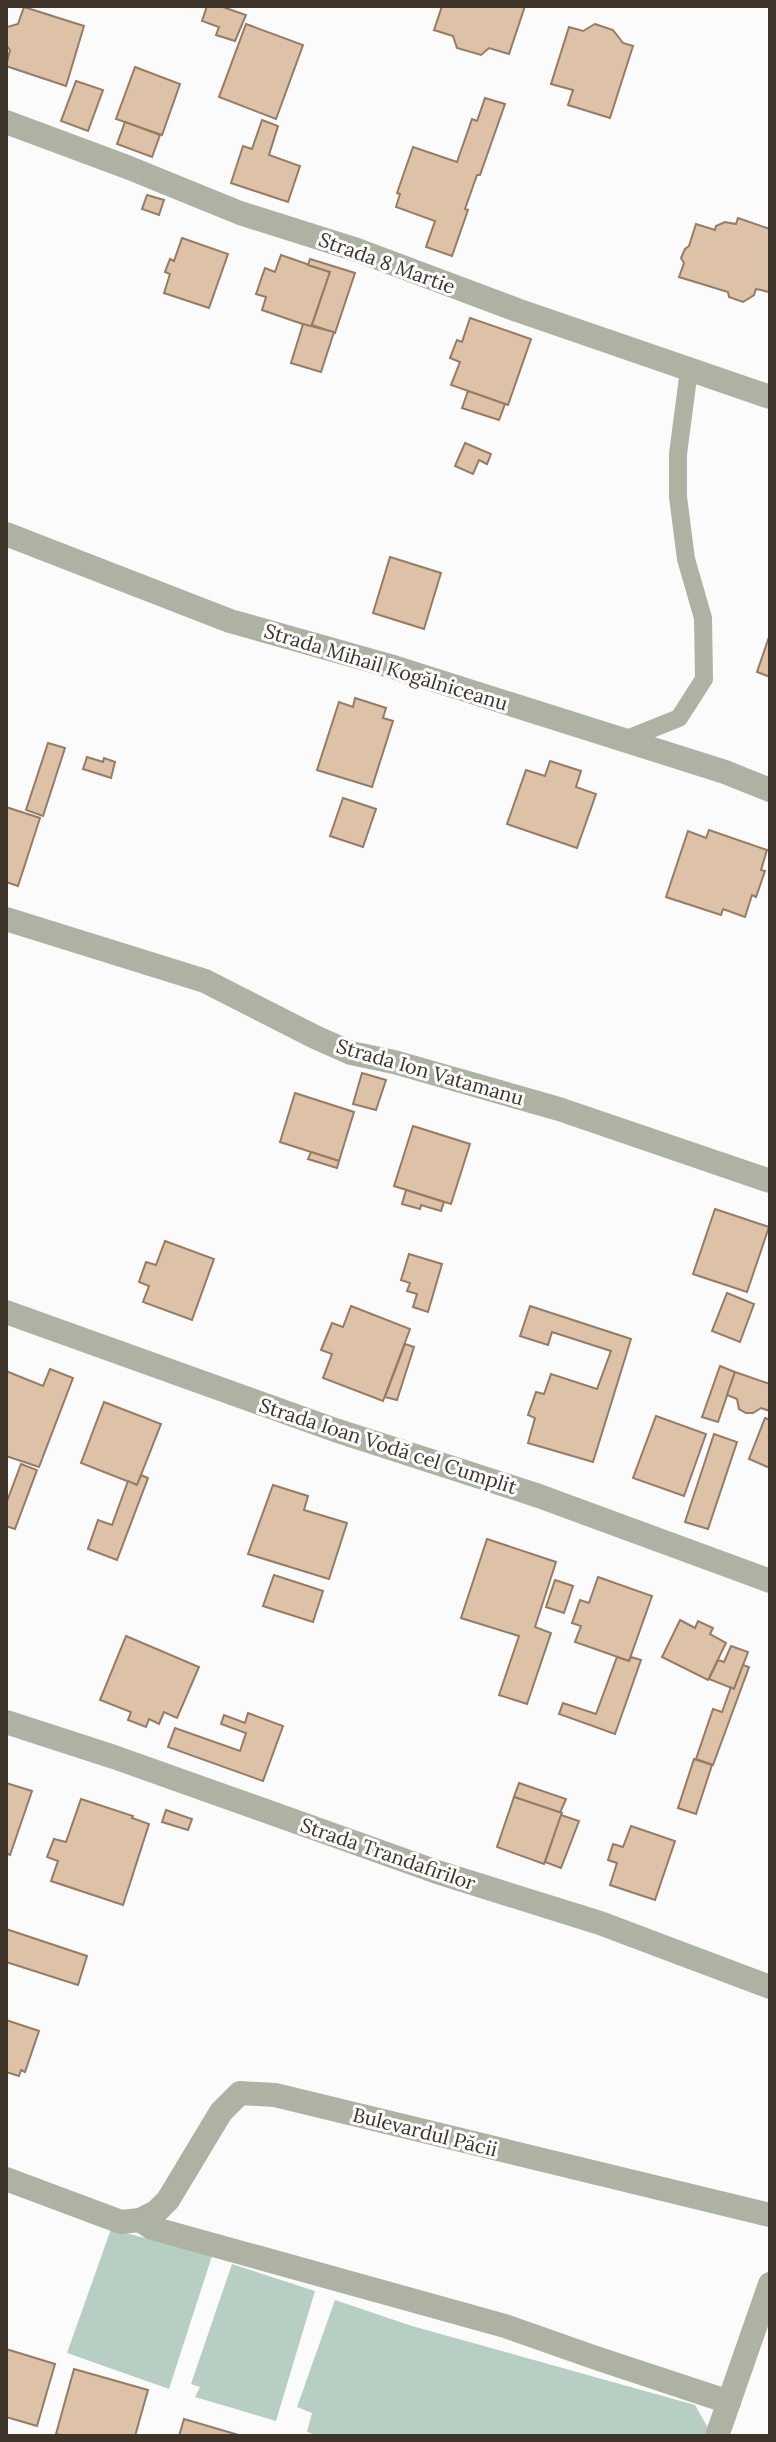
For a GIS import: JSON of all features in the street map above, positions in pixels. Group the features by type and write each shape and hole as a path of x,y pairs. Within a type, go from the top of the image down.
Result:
{"street":[{"name":"Strada 8 Martie","path":"6,122 240,213 357,250 517,310 770,397"},
{"name":"Strada Mihail Kogălniceanu","path":"6,534 230,621 390,666 725,772 770,790"},
{"name":"Strada Ion Vatamanu","path":"6,919 205,981 351,1053 394,1062 559,1109 770,1181"},
{"name":"Strada Ioan Vodă cel Cumplit","path":"6,1312 335,1430 539,1496 770,1581"},
{"name":"Strada Trandafirilor","path":"6,1722 114,1757 437,1872 600,1923 770,1987"},
{"name":"Bulevardul Păcii","path":"140,2220 156,2212 168,2200 221,2112 240,2093 275,2095 770,2215"},
{"path":"6,2179 121,2222 140,2220 152,2228 505,2326 729,2402"},
{"path":"717,2436 770,2284"}],"lane":[{"path":"624,740 679,718 704,679 703,618 686,559 678,497 678,454 689,370"}],"green space":[{"path":"111,2229 212,2256 169,2389 67,2353"},
{"path":"232,2264 315,2291 276,2421 195,2397 200,2387 191,2384"},
{"path":"335,2300 412,2326 695,2405 708,2428 705,2436 319,2436 307,2432 312,2413 297,2407"}],"building":[{"path":"207,6 220,6 246,15 235,41 216,35 219,27 202,21"},
{"path":"442,6 525,6 509,54 489,48 481,55 457,48 453,36 434,30"},
{"path":"24,7 84,26 66,86 6,66 10,50 6,45 6,29 18,24"},
{"path":"246,24 303,45 276,119 219,97"},
{"path":"595,24 613,30 623,43 633,46 610,118 568,105 573,90 551,84 569,27 583,31"},
{"path":"135,67 180,84 162,135 116,119"},
{"path":"76,81 103,90 88,131 61,121"},
{"path":"485,98 505,104 465,209 468,210 452,256 426,247 435,221 396,207 400,194 397,193 413,147 457,162 472,119 477,121"},
{"path":"262,120 278,126 269,155 300,166 288,202 231,183 243,146 252,149"},
{"path":"125,122 160,135 152,157 117,144"},
{"path":"147,195 164,200 159,215 142,209"},
{"path":"738,218 770,229 769,292 756,289 754,295 743,302 729,297 728,292 679,277 684,263 681,258 689,246 696,224 715,230 716,226 725,222 736,224"},
{"path":"182,238 228,254 209,308 164,293 170,274 165,272 170,259 174,261"},
{"path":"281,255 330,272 311,327 262,310 266,297 256,294 265,268 275,272"},
{"path":"310,259 355,273 335,333 312,325 330,272 308,265"},
{"path":"470,318 531,339 508,405 451,385 460,362 450,358 457,340 462,342"},
{"path":"303,324 334,332 321,372 291,363"},
{"path":"468,391 505,404 499,420 462,408"},
{"path":"465,443 491,454 487,464 479,460 473,474 455,466"},
{"path":"390,557 441,573 424,629 373,613"},
{"path":"770,634 770,677 757,672"},
{"path":"355,698 386,708 383,718 393,721 372,787 317,770 339,702 353,707"},
{"path":"48,743 65,748 43,816 26,810"},
{"path":"87,757 115,762 111,778 83,769"},
{"path":"550,761 581,771 576,787 596,794 577,848 507,824 526,770 545,776"},
{"path":"343,798 376,809 363,847 330,836"},
{"path":"6,807 40,818 18,886 6,882"},
{"path":"709,830 767,850 761,870 765,871 745,917 723,909 721,915 666,897 688,831 706,838"},
{"path":"362,1073 386,1080 376,1110 353,1104"},
{"path":"295,1093 354,1112 339,1161 280,1142"},
{"path":"413,1126 470,1144 451,1204 394,1186"},
{"path":"311,1152 339,1161 337,1168 308,1159"},
{"path":"406,1190 444,1202 441,1211 402,1204"},
{"path":"715,1209 769,1227 747,1292 693,1274"},
{"path":"165,1241 214,1259 192,1320 143,1302 149,1286 139,1282 146,1262 156,1265"},
{"path":"409,1254 442,1264 428,1312 413,1307 417,1294 407,1291 410,1283 401,1280"},
{"path":"727,1293 754,1304 740,1342 712,1331"},
{"path":"351,1306 410,1329 383,1401 323,1378 332,1354 321,1350 332,1323 343,1327"},
{"path":"530,1306 631,1339 593,1462 528,1443 535,1418 528,1415 536,1392 544,1394 551,1374 597,1389 611,1351 552,1332 548,1345 520,1336"},
{"path":"405,1344 414,1347 397,1400 385,1397"},
{"path":"720,1366 735,1372 718,1422 702,1417"},
{"path":"50,1369 73,1378 39,1467 6,1456 6,1371 43,1386"},
{"path":"735,1372 770,1384 770,1411 761,1408 746,1413 739,1409 737,1399 727,1395"},
{"path":"104,1402 161,1424 137,1485 81,1463"},
{"path":"656,1416 706,1434 684,1496 633,1478"},
{"path":"765,1418 770,1420 770,1468 749,1459"},
{"path":"714,1434 737,1442 708,1529 685,1522"},
{"path":"21,1464 37,1470 15,1529 6,1526 6,1504"},
{"path":"141,1475 148,1478 117,1560 88,1549 98,1520 112,1525 128,1481 137,1485"},
{"path":"273,1485 308,1496 304,1510 347,1523 329,1579 248,1554"},
{"path":"487,1539 556,1562 535,1627 551,1633 527,1704 499,1695 519,1636 461,1618"},
{"path":"274,1575 323,1591 313,1622 263,1606"},
{"path":"598,1577 652,1596 629,1661 575,1642 581,1626 572,1623 580,1600 589,1603"},
{"path":"555,1580 573,1586 564,1613 546,1607"},
{"path":"680,1620 695,1628 698,1621 713,1628 710,1634 726,1643 708,1680 662,1657"},
{"path":"126,1636 199,1667 177,1718 164,1712 159,1724 149,1719 146,1727 128,1720 131,1712 100,1700"},
{"path":"731,1646 748,1652 734,1689 709,1679 718,1660 724,1662"},
{"path":"617,1657 629,1661 631,1657 641,1660 615,1734 559,1714 563,1703 596,1714"},
{"path":"743,1665 749,1667 713,1765 696,1759 713,1709 722,1712"},
{"path":"248,1713 283,1726 263,1781 168,1747 175,1728 240,1751 246,1733 221,1724 224,1715 245,1723"},
{"path":"694,1759 712,1765 696,1814 678,1808"},
{"path":"6,1783 32,1791 10,1855 6,1853"},
{"path":"519,1783 566,1799 560,1813 514,1797"},
{"path":"514,1797 562,1813 544,1864 497,1847"},
{"path":"81,1799 149,1824 123,1905 51,1881 58,1861 47,1857 54,1839 66,1842"},
{"path":"166,1810 192,1819 188,1830 162,1822"},
{"path":"561,1815 579,1821 561,1868 545,1862"},
{"path":"631,1826 675,1841 655,1900 610,1885 617,1863 608,1860 613,1844 623,1847"},
{"path":"6,1929 87,1956 78,1985 6,1962"},
{"path":"6,2020 39,2031 25,2072 21,2070 19,2076 6,2072"},
{"path":"6,2349 55,2364 37,2426 6,2417"},
{"path":"74,2369 148,2390 135,2436 56,2434"},
{"path":"184,2419 242,2436 179,2436"}]}
